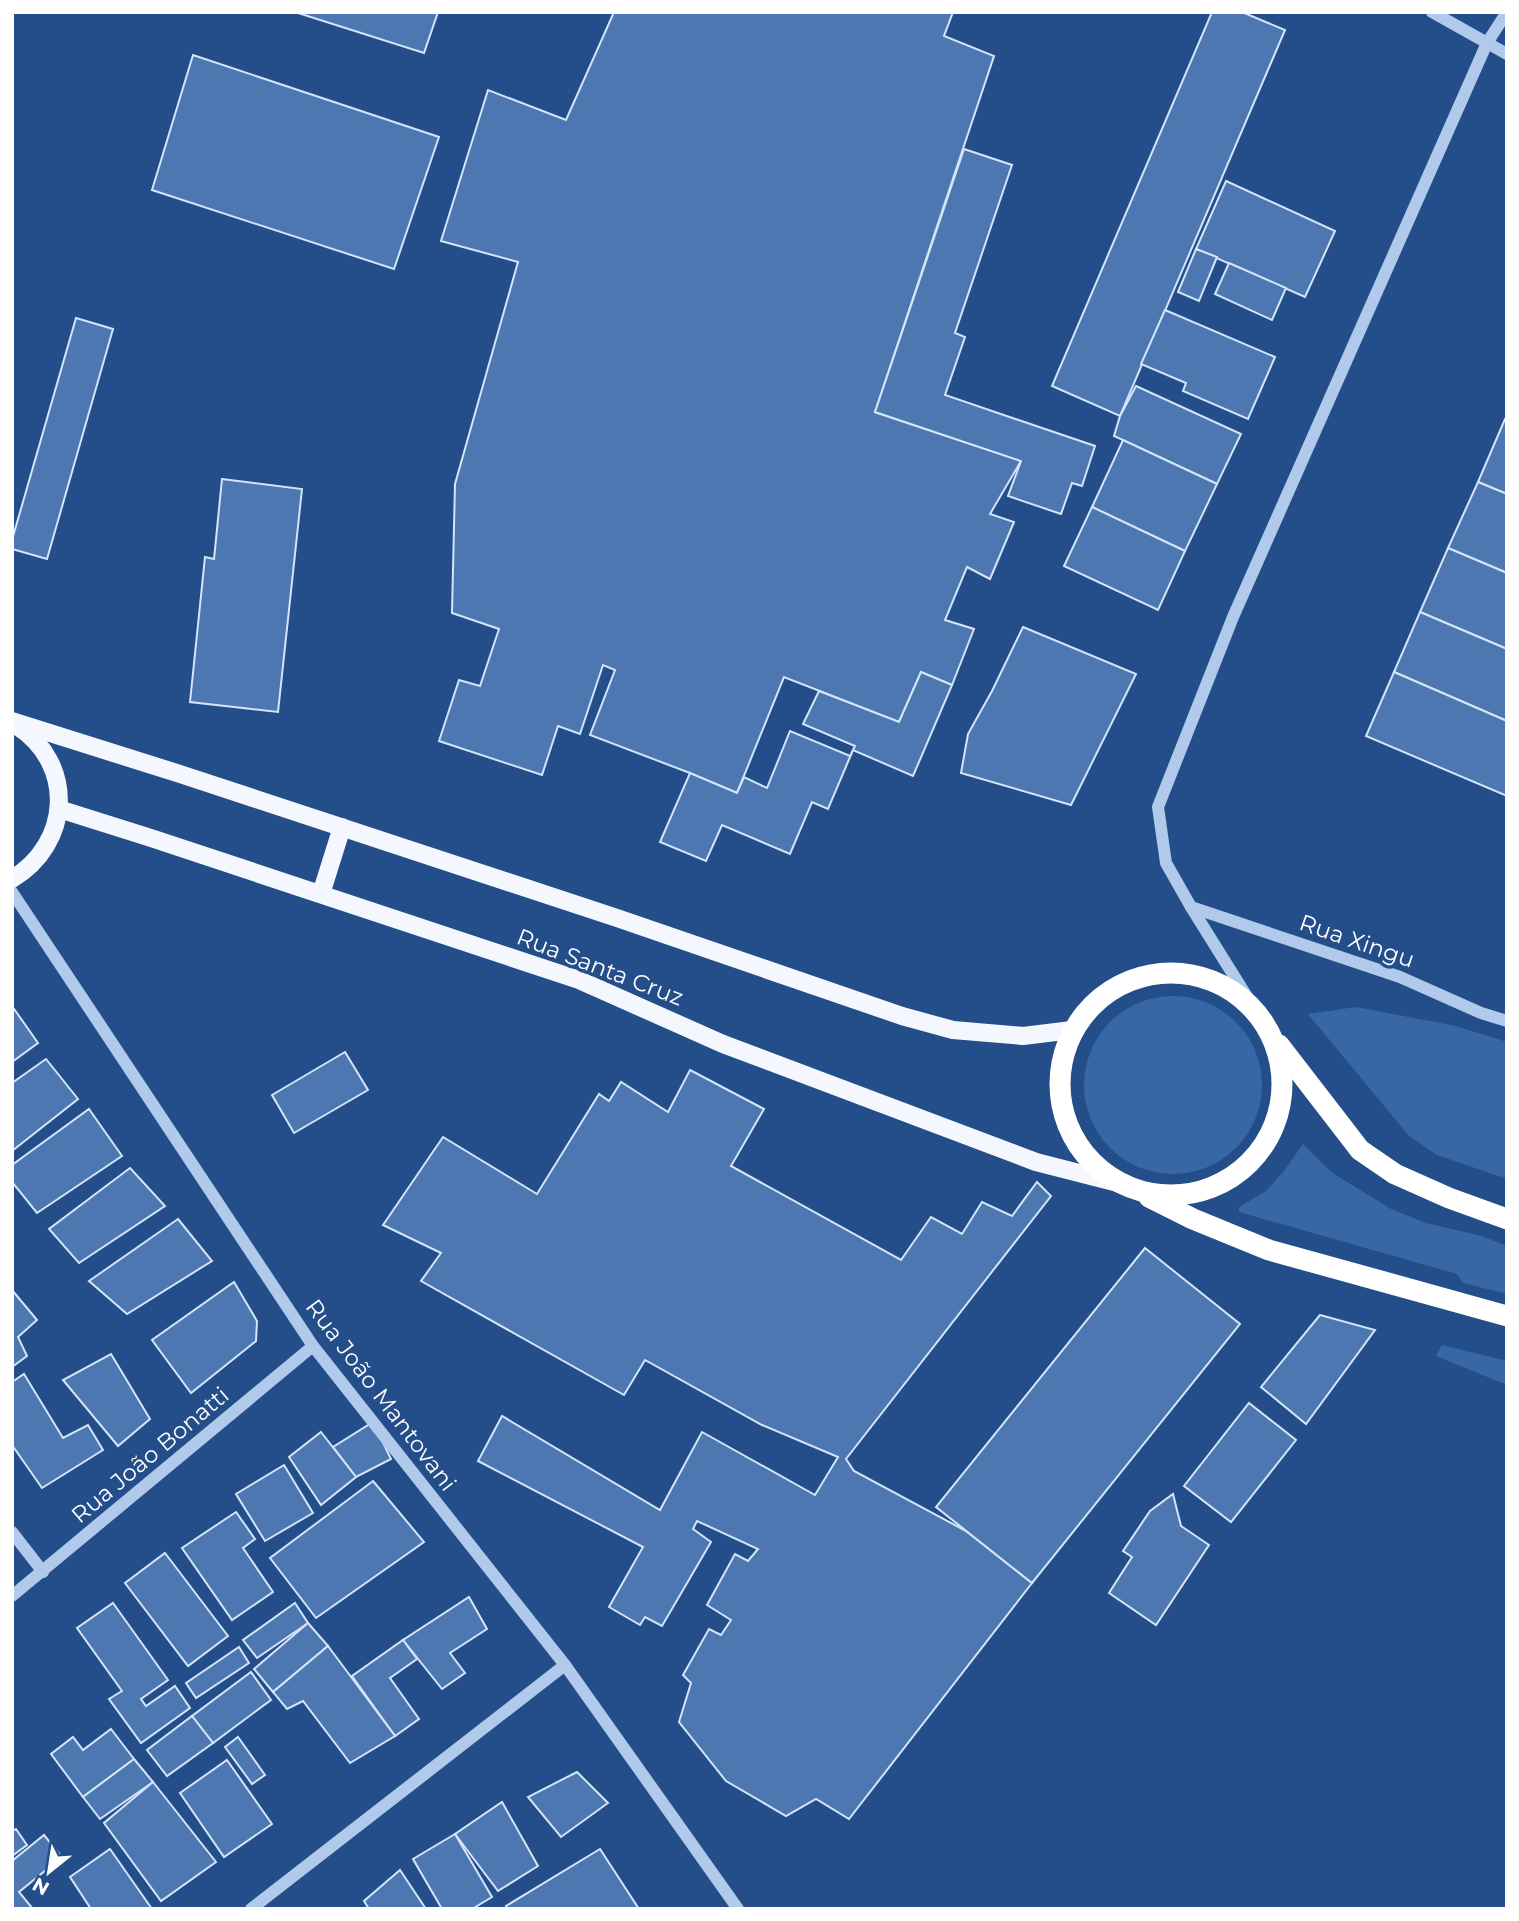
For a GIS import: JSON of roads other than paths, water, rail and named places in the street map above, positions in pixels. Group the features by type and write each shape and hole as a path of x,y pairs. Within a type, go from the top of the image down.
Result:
{"highway":[{"path":"1507,1219 1449,1198 1395,1174 1360,1150 1273,1038 1254,1008 1226,986 1192,974 1157,972 1123,982 1093,1002 1072,1030 1060,1063 1060,1099 1070,1132 1090,1161 1118,1183 1269,1250 1507,1316"},
{"path":"1118,1183 1153,1194 1183,1195 1212,1188 1238,1174 1260,1153 1275,1128 1283,1099 1282,1069 1273,1038"}],"main road":[{"path":"12,722 29,734 47,756 57,781 59,809 54,832 43,853 26,871 12,879"},
{"name":"Rua Santa Cruz","path":"12,722 342,827 902,1016 953,1030 1023,1036 1072,1030"},
{"name":"Rua Santa Cruz","path":"59,809 579,980 723,1044 1036,1162 1118,1183"},
{"path":"321,894 342,827"}],"street":[{"path":"1432,12 1507,54"},
{"path":"1254,1008 1166,863 1158,807 1233,617 1487,43 1507,12"},
{"name":"Rua João Mantovani","path":"12,892 313,1346 565,1665 738,1909"},
{"name":"Rua Xingu","path":"1191,907 1400,977 1480,1013 1507,1021"},
{"name":"Rua João Bonatti","path":"12,1596 313,1346"},
{"path":"12,1532 43,1572"},
{"path":"251,1909 565,1665"}]}
